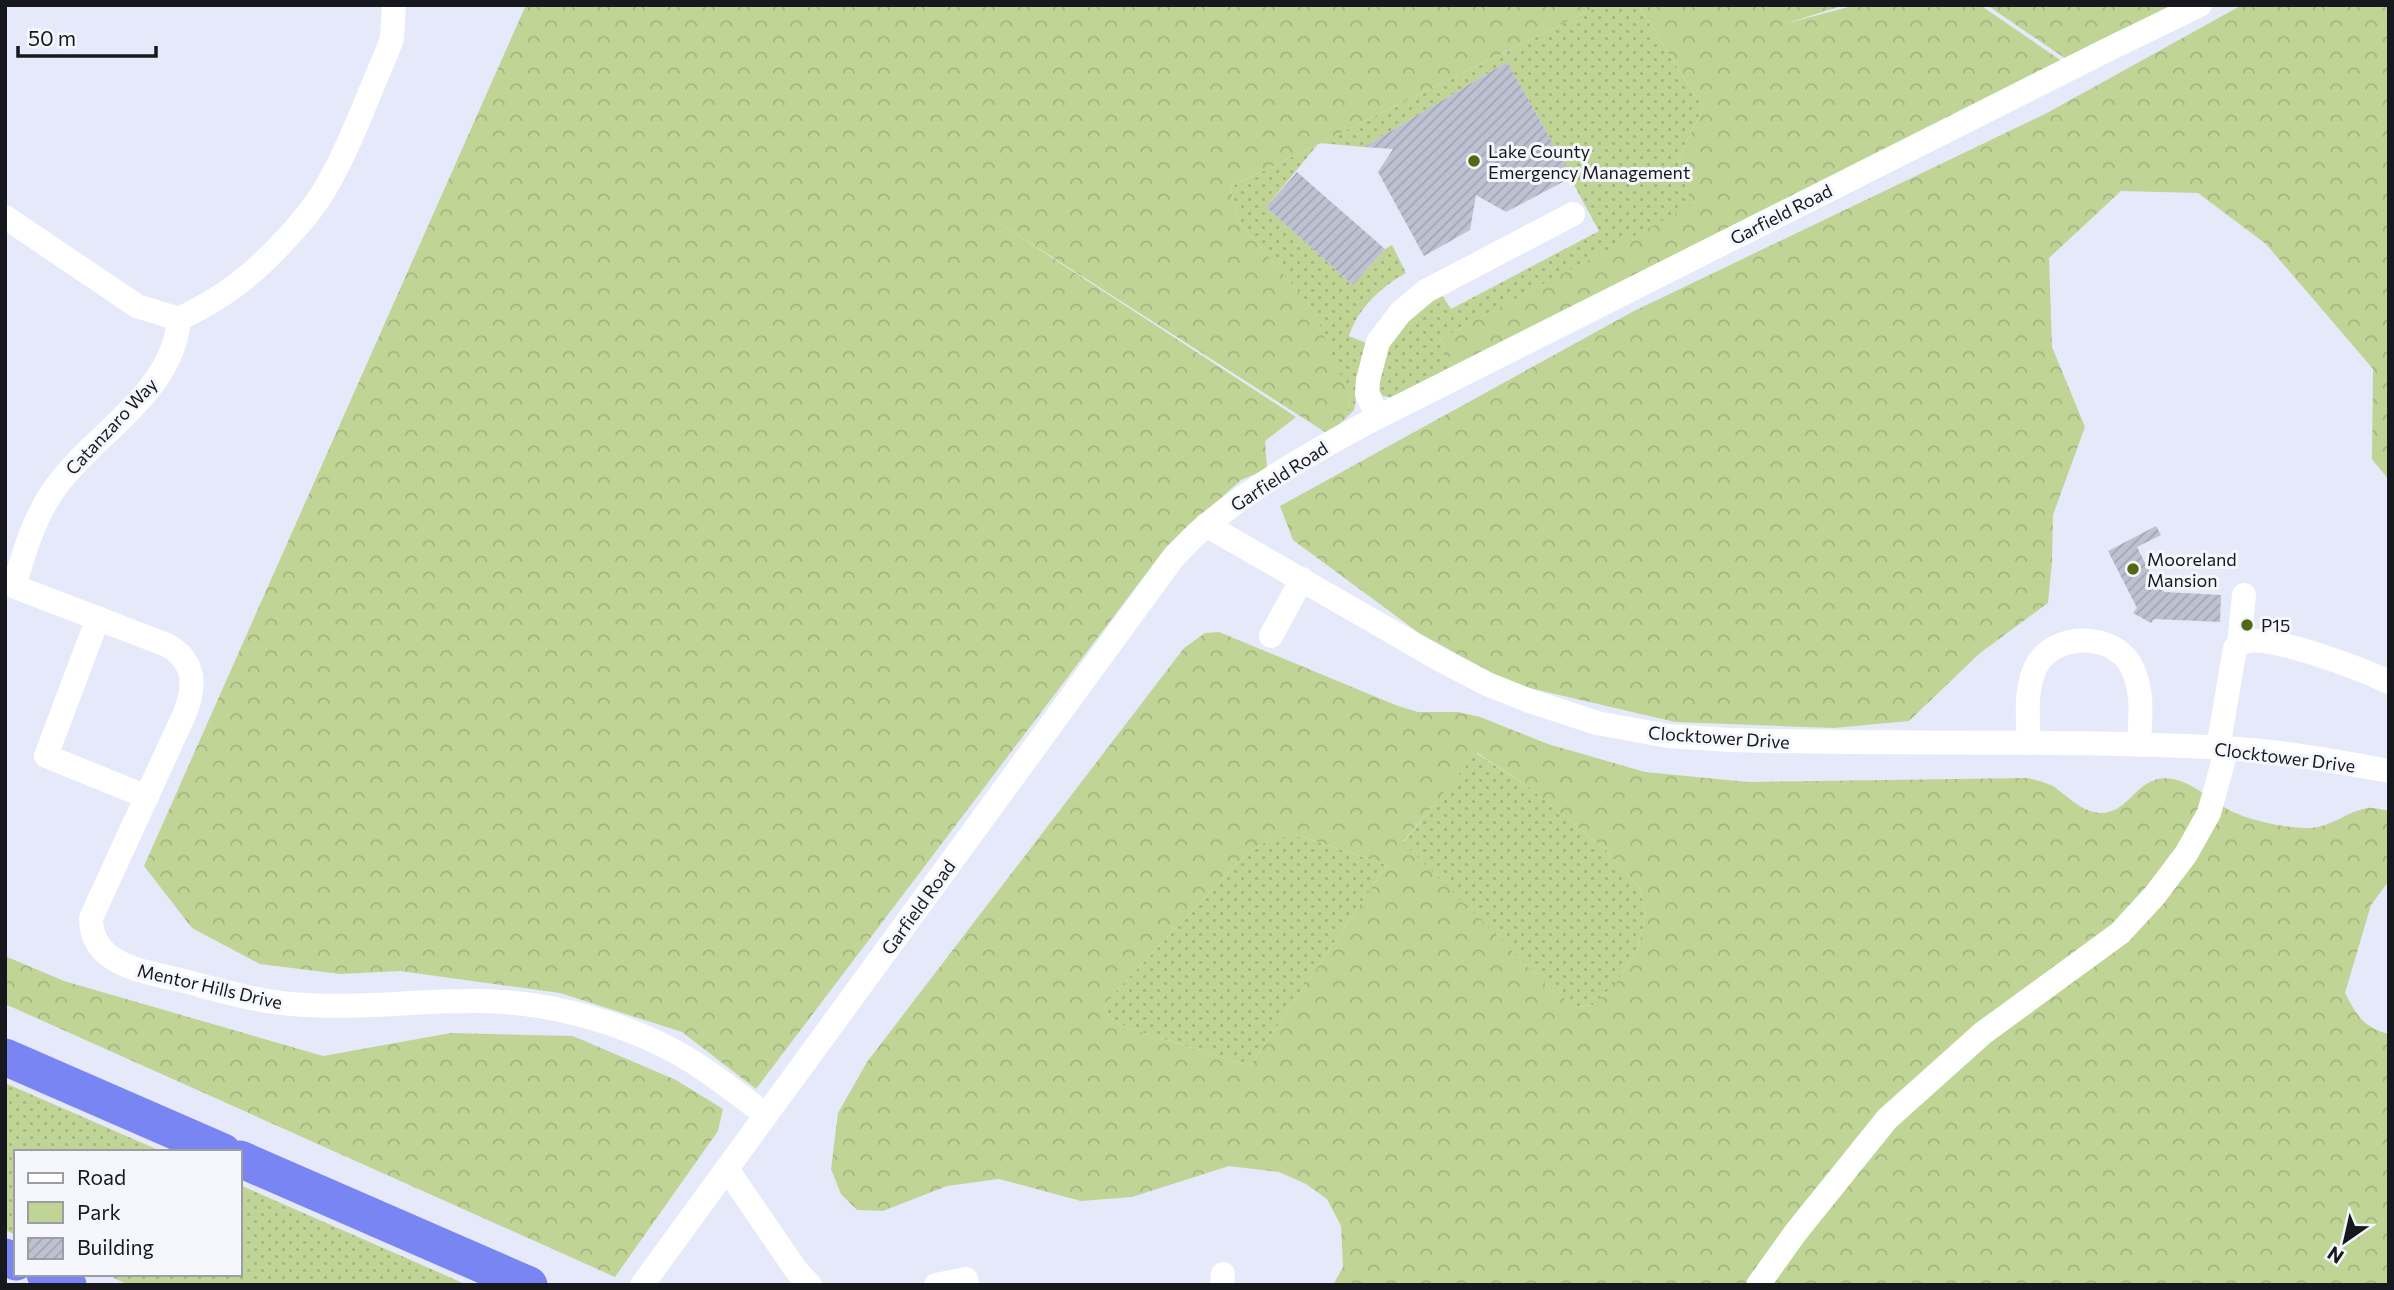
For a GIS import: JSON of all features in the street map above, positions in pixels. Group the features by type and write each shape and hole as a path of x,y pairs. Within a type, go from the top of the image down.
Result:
{"highway":[{"path":"5,1057 218,1150"},
{"path":"242,1160 529,1285"},
{"path":"48,1276 68,1285"}],"street":[{"path":"5,218 137,306 179,319 217,301 255,272 303,220 332,177 387,52 392,38 394,5"},
{"name":"Garfield Road","path":"642,1285 1173,558 1206,526 1240,500 1333,441 1378,417 2200,5"},
{"path":"1378,417 1367,394 1370,371 1378,342 1399,313 1426,291 1573,214"},
{"name":"Catanzaro Way","path":"9,585 47,498 79,458 133,407 159,376 175,343 179,319"},
{"name":"Clocktower Drive","path":"1206,526 1440,660 1487,684 1597,723 1668,736 1730,740 2222,748 2321,759 2389,771"},
{"path":"1271,636 1302,579"},
{"name":"Mentor Hills Drive","path":"9,585 177,650 193,680 190,702 91,918 94,937 106,954 123,964 253,999 290,1004 344,1006 475,999 526,1004 575,1013 617,1026 670,1049 695,1063 766,1115"},
{"path":"2239,645 2244,595"},
{"path":"98,618 46,756 147,797"},
{"path":"2029,743 2029,690 2038,664 2065,642 2079,640 2099,642 2118,651 2132,667 2141,692 2139,745"},
{"path":"1758,1285 1796,1232 1887,1119 1983,1033 2120,933 2155,895 2186,854 2209,813 2222,748 2235,648 2245,642 2262,641 2338,660 2389,682"},
{"path":"727,1169 796,1270 810,1285"},
{"path":"936,1285 966,1279 967,1285"}],"green space":[{"path":"526,5 1601,5 1230,187 1239,222 1313,309 1351,396 1346,418 1328,434 985,214 1296,417 1265,441 1267,469 1241,480 1167,546 756,1089 682,1032 560,993 400,971 340,974 260,964 192,928 144,866"},
{"path":"1601,5 1638,5 1703,108 1678,160 1693,205 1440,339 1454,370 1395,398 1383,396 1379,390 1382,371 1394,334 1413,311 1440,292 1451,309 1599,231 1572,177 1507,62 1364,147 1320,143"},
{"path":"1638,5 1845,5 1784,24 1856,5 1980,5 2063,62 1454,370 1440,339 1692,205 1678,160 1703,108"},
{"path":"1987,5 2172,5 2066,59"},
{"path":"2242,5 2389,5 2389,480 2372,459 2373,369 2266,244 2198,193 2121,191 2049,258 2052,347 2085,427 2053,515 2048,603 1980,653 1909,721 1834,728 1675,722 1512,684 1419,633 1293,540 1280,506 1634,311 2047,113"},
{"path":"1319,144 1266,207 1353,285 1385,249 1392,245 1406,273 1364,307 1353,326 1349,336 1366,343 1354,410 1346,418 1351,396 1313,309 1239,222 1230,187"},
{"path":"1219,632 1398,706 1418,712 1458,712 1480,717 1548,744 1645,772 1748,782 2027,778 2053,786 2083,808 2096,813 2122,806 2151,781 2173,779 2193,787 2232,812 2266,823 2302,828 2319,827 2367,808 2389,811 2389,881 2371,905 2345,993 2366,1024 2389,1034 2389,1285 1333,1285 1343,1267 1341,1226 1327,1199 1306,1184 1279,1172 1229,1166 1132,1197 1081,1201 999,1179 947,1186 883,1211 857,1210 841,1194 831,1169 838,1113 867,1062 1184,648 1205,633","holes":["1477,753 1530,788 1607,851 1640,889 1646,914 1638,949 1616,983 1593,1005 1579,1007 1551,990 1403,842","1274,837 1303,837 1387,865 1250,1066 1128,1028 1110,1018 1105,1009 1107,1001 1246,854"]},
{"path":"1476,753 1530,788 1607,851 1640,889 1646,914 1638,949 1616,983 1593,1005 1578,1007 1551,990 1403,843"},
{"path":"1274,837 1303,837 1387,865 1250,1066 1128,1028 1110,1018 1105,1009 1107,1001 1246,854"},
{"path":"5,956 64,981 323,1056 451,1033 573,1036 676,1080 723,1109 718,1131 615,1277 5,1004"},
{"path":"5,1083 158,1150 14,1150 14,1234 5,1230"},
{"path":"242,1186 467,1285 129,1285 109,1276 242,1276"}],"building":[{"name":"Lake County Emergency Management","path":"1507,62 1572,177 1506,212 1476,195 1470,230 1424,256 1378,172 1393,149 1364,147"},
{"path":"1297,172 1385,249 1353,285 1266,207"},
{"name":"Mooreland Mansion","path":"2156,526 2161,535 2137,547 2157,587 2165,592 2221,595 2220,622 2154,619 2151,623 2133,613 2137,608 2108,551"}],"place":[{"name":"Lake County Emergency Management","path":"1474,161"},
{"name":"Mooreland Mansion","path":"2133,569"},
{"name":"P15","path":"2247,625"}]}
